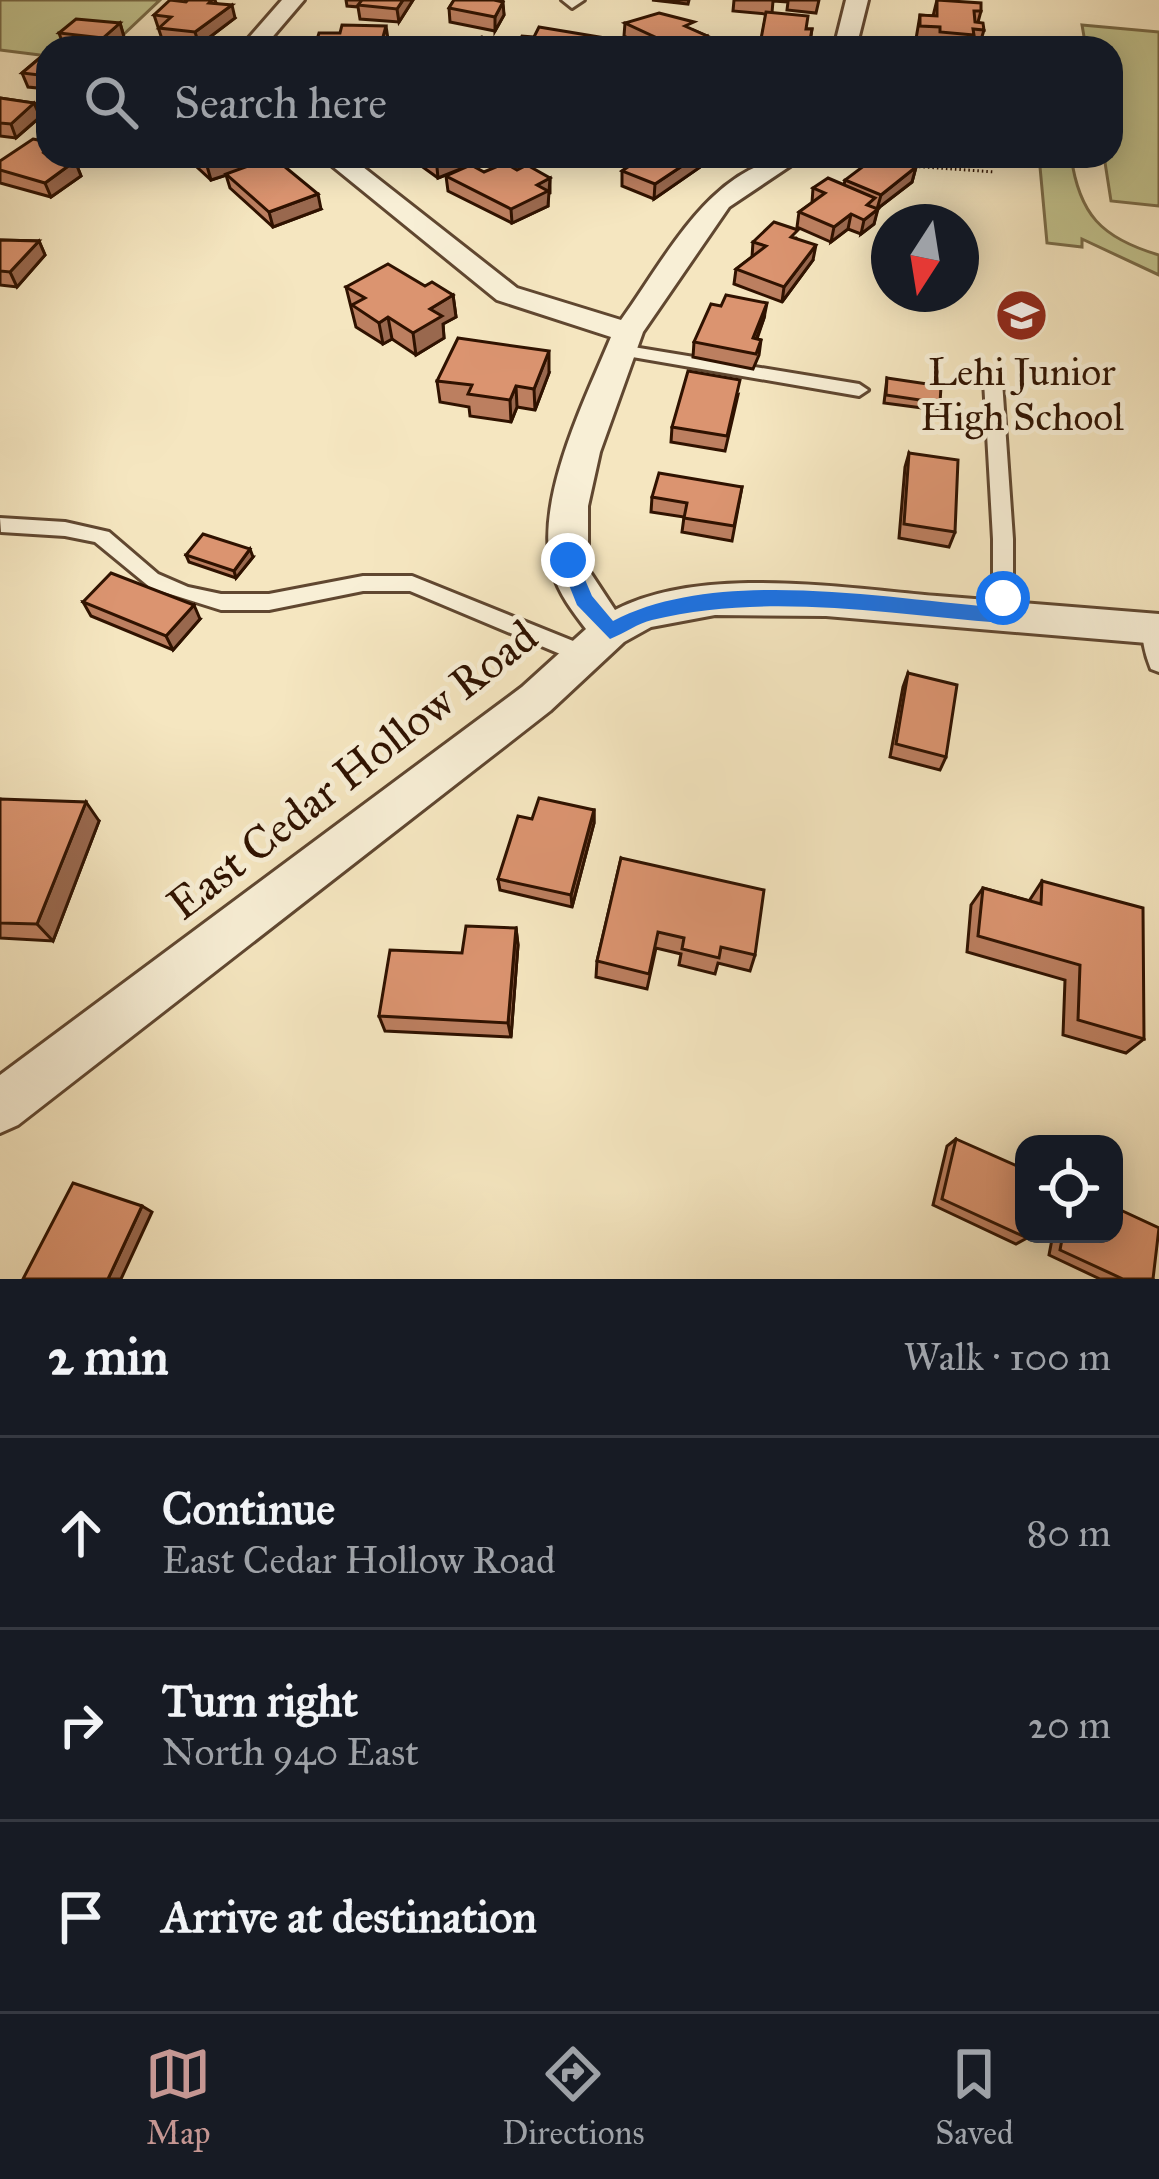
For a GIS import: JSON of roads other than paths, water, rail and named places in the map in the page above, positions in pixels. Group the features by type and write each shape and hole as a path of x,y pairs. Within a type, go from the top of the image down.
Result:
{"street":[{"path":"262,36 293,0"},
{"path":"847,36 856,0"},
{"path":"348,168 507,294 624,341"},
{"path":"597,643 568,560 577,465 624,341 720,201 773,168"},
{"name":"East Cedar Hollow Road","path":"0,1107 536,699 597,643 642,614 744,599 1003,616 1156,640"}],"lane":[{"path":"624,341 859,390"},
{"path":"994,381 1004,539 1003,616"},
{"path":"1,525 104,537 132,558 148,578 215,602 246,605 337,585 388,580 597,643"}],"place":[{"name":"Lehi Junior High School","path":"1022,315"}]}
